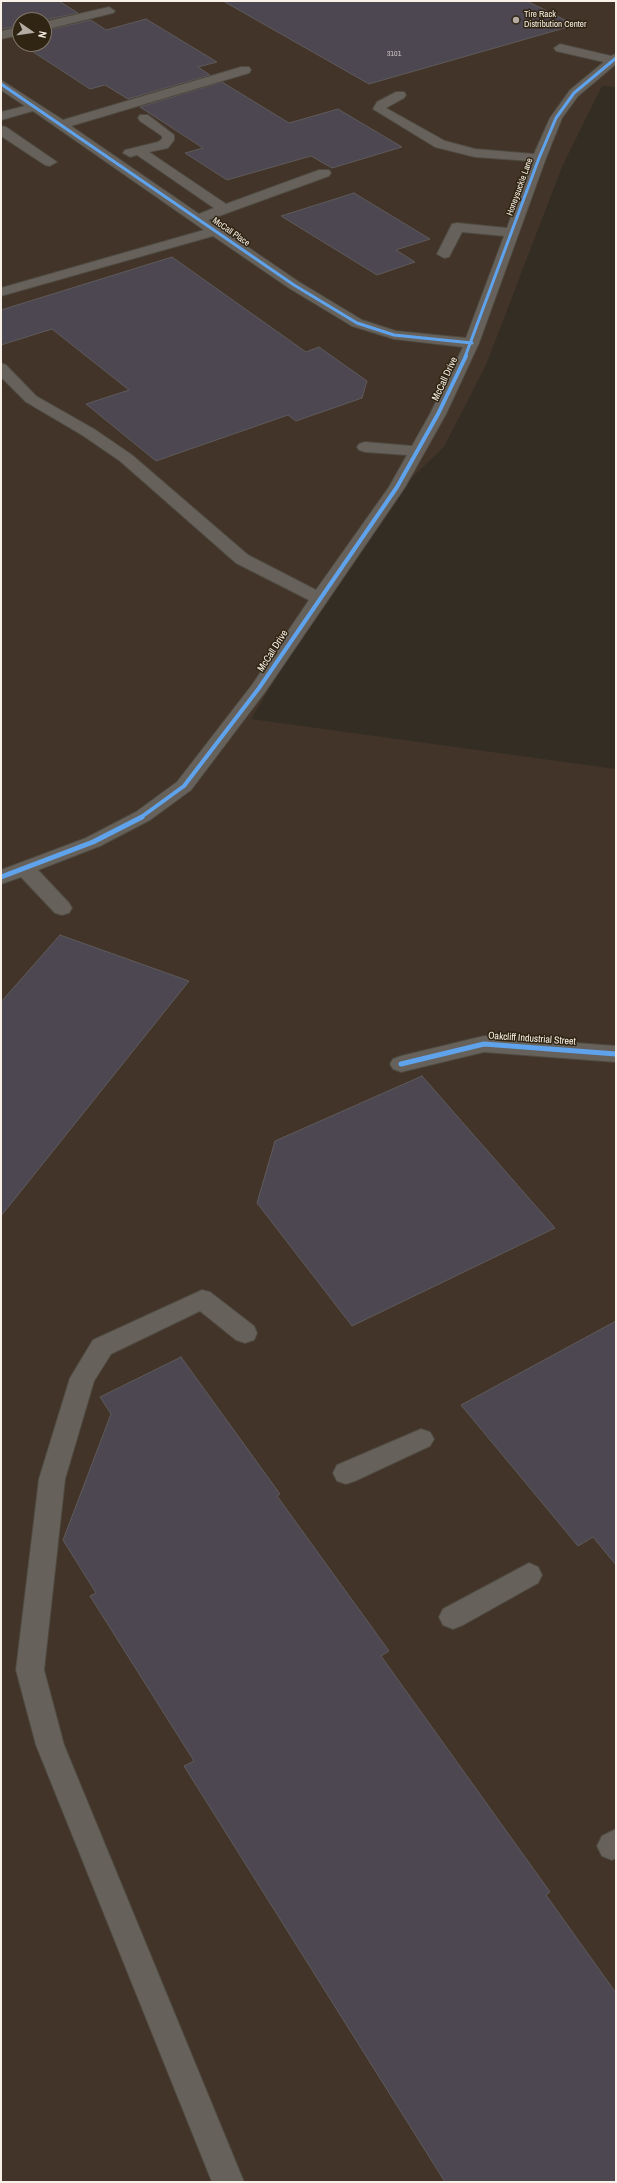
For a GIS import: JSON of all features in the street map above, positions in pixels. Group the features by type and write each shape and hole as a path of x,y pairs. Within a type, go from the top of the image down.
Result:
{"street":[{"path":"52,24 109,11"},
{"path":"1,35 12,33"},
{"path":"560,48 614,59"},
{"name":"Honeysuckle Lane","path":"472,343 539,158 556,118 574,93 614,59"},
{"path":"61,125 245,70"},
{"name":"McCall Place","path":"1,84 294,285 357,323 394,335 472,343"},
{"path":"400,95 381,105 379,109 440,144 475,153 539,158"},
{"path":"1,116 35,107"},
{"path":"110,158 163,145 169,137 144,118"},
{"path":"1,130 50,162"},
{"path":"139,151 224,209"},
{"path":"198,219 324,173"},
{"path":"444,254 457,227 512,233"},
{"path":"1,292 215,231"},
{"name":"McCall Drive","path":"1,877 94,842 143,816 184,786 259,688 319,598 397,487 438,414 472,343"},
{"path":"1,368 31,399 88,432 126,458 242,559 319,598"},
{"path":"365,447 417,451"},
{"path":"24,868 62,908"},
{"name":"Oakcliff Industrial Street","path":"401,1064 484,1044 616,1054"},
{"path":"228,2182 50,1744 30,1670 52,1479 82,1378 102,1347 202,1298 245,1333"},
{"path":"346,1473 421,1438"},
{"path":"453,1617 529,1575"}],"shaded area":[{"path":"1,1 616,1 616,87 602,86 562,167 486,365 444,447 379,509 251,719 616,769 616,2182 1,2182"}],"building":[{"path":"1,1 59,1 78,13 52,18 52,12 12,12 12,27 1,29"},
{"path":"223,1 527,1 575,25 369,84"},
{"path":"146,19 217,62 198,67 210,75 128,99 105,85 90,89 33,52 52,52 52,29 91,20 106,30"},
{"path":"222,82 289,123 338,109 402,147 332,168 311,156 227,180 185,153 203,148 140,107"},
{"path":"354,193 430,239 396,250 415,262 377,275 281,216"},
{"path":"172,257 306,352 319,347 367,381 362,398 296,421 288,415 156,461 86,404 129,390 52,329 1,345 1,310"},
{"path":"60,935 189,981 1,1216 1,1002"},
{"path":"422,1076 555,1228 352,1326 257,1203 275,1141"},
{"path":"616,1321 616,1565 593,1537 578,1546 461,1405"},
{"path":"181,1357 280,1494 277,1496 389,1651 381,1656 550,1892 546,1895 616,1993 616,2182 445,2182 184,1766 194,1761 90,1596 96,1593 63,1540 111,1414 100,1397"}],"cycle path":[{"path":"1,877 93,842 143,816 184,786 259,688 319,598 397,487 438,414 472,343 539,158 556,118 574,93 616,58"},
{"path":"1,84 294,285 357,323 394,335 472,343"},
{"path":"401,1064 484,1044 616,1054"}],"place":[{"name":"Tire Rack Distribution Center","path":"516,20"}]}
